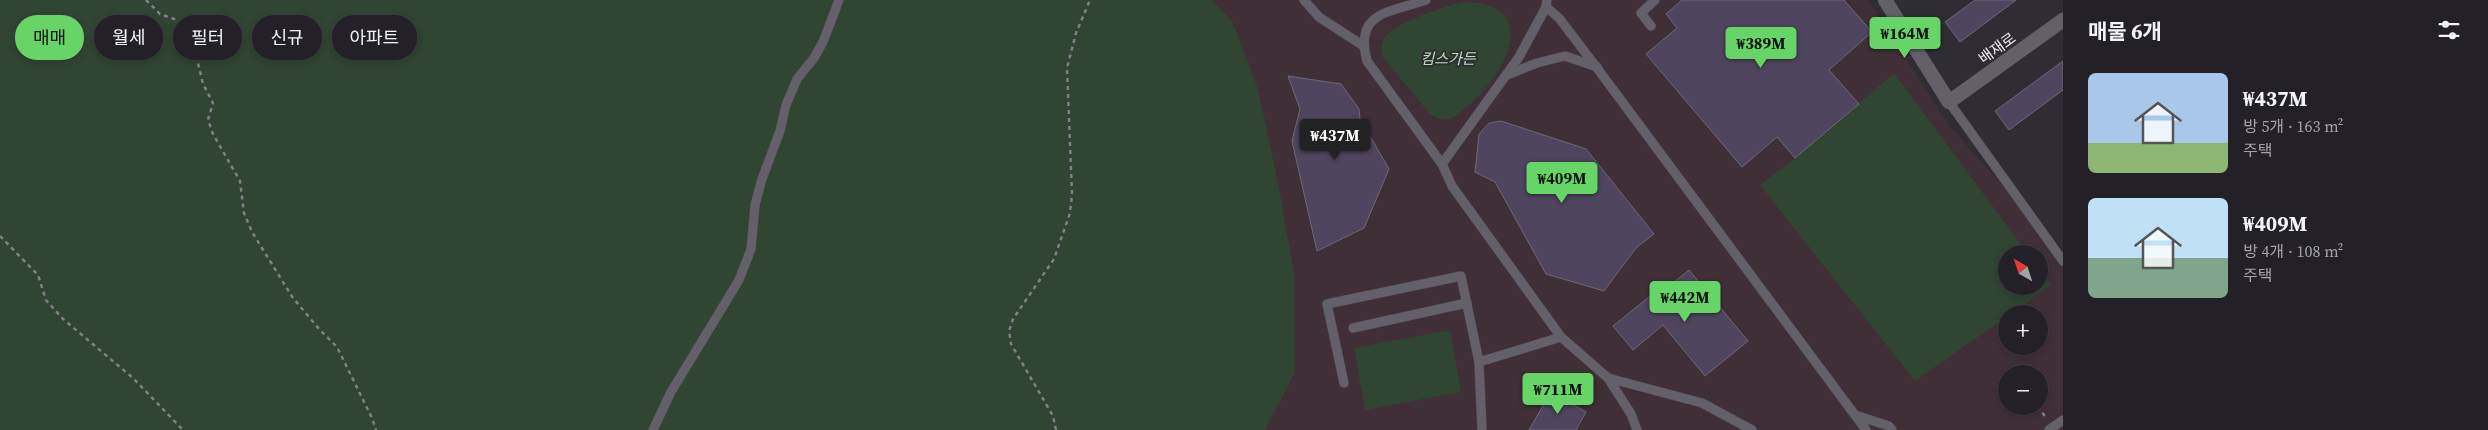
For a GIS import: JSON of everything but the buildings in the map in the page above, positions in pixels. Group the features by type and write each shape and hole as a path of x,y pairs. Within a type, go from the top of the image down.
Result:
{"street":[{"path":"1885,0 1949,102"},
{"name":"배재로","path":"1949,102 2063,20"}],"lane":[{"path":"653,430 671,392 739,280 751,249 755,205 762,179 780,131 786,105 797,79 814,58 823,42 839,0"},
{"path":"1304,0 1318,17 1362,45"},
{"path":"1426,0 1372,19 1363,31 1362,45 1366,61 1442,164 1452,186 1562,337 1608,378 1631,414 1637,430"},
{"path":"1651,26 1641,13 1655,0"},
{"path":"1442,164 1519,57 1546,4 1597,68 1866,430"},
{"path":"1507,75 1537,63 1565,56 1597,68"},
{"path":"1949,102 2063,261"},
{"path":"1344,383 1328,304 1461,276 1479,362 1482,430"},
{"path":"1352,328 1467,303"},
{"path":"1479,362 1562,337"},
{"path":"1608,378 1702,403 1752,430"},
{"path":"1855,415 1889,426 1892,430"},
{"path":"2049,430 2063,420"}],"path":[{"path":"146,0 160,14 180,21 192,38 203,84 213,102 208,120 213,134 240,181 244,213 252,232 293,298 320,330 337,346 376,430"},
{"path":"1056,430 1053,416 1011,344 1009,331 1012,319 1054,259 1070,213 1072,194 1067,68 1076,33 1090,0"},
{"path":"0,236 38,275 46,300 63,319 133,378 183,430"}],"shaded area":[{"path":"1212,0 1868,0 1948,124 2063,254 2063,430 1265,430 1295,373 1232,21"}],"green space":[{"path":"0,0 1212,0 1232,21 1258,89 1280,193 1294,275 1295,373 1265,430 0,430"},
{"name":"킴스가든","path":"1461,2 1487,5 1503,14 1510,27 1510,44 1493,79 1479,95 1455,117 1441,119 1430,114 1382,56 1382,45 1386,36 1404,23 1429,12"},
{"path":"1894,73 2021,245 1998,245 1998,295 2037,295 2023,305 1998,305 1998,323 1915,381 1760,185 1795,158"},
{"path":"1450,330 1461,392 1365,410 1354,348"}]}
